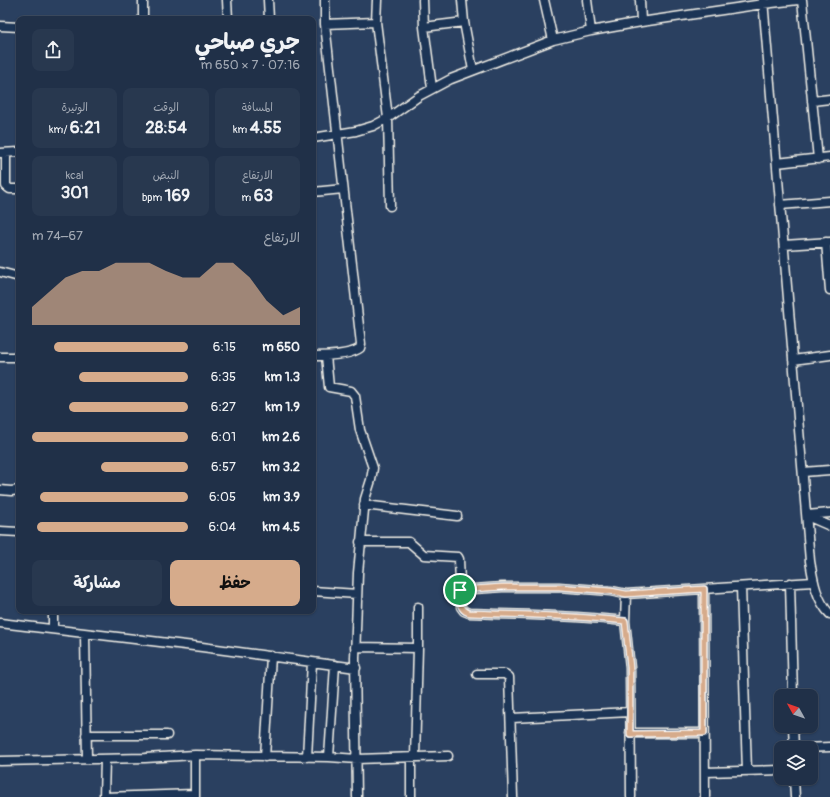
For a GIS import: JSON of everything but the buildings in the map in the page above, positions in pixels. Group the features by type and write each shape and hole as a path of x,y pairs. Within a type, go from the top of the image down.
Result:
{"street":[{"path":"143,0 143,16"},
{"path":"228,0 228,16"},
{"path":"268,0 269,16"},
{"path":"316,356 326,356 354,351 360,348 361,344 325,24 325,0"},
{"path":"377,0 376,22 388,118 390,206"},
{"path":"423,0 424,27 432,88"},
{"path":"462,0 464,22 473,70"},
{"path":"544,0 553,40"},
{"path":"587,0 591,30"},
{"path":"640,0 641,22"},
{"path":"316,138 337,135 373,126 388,118 432,88 473,70 553,40 591,30 763,2 798,0"},
{"path":"802,0 818,159"},
{"path":"763,2 806,516 813,582 822,604 830,614"},
{"path":"325,24 376,22"},
{"path":"424,27 464,22"},
{"path":"0,26 16,27"},
{"path":"812,101 830,99"},
{"path":"16,152 3,153 6,186 16,189"},
{"path":"777,163 830,158"},
{"path":"316,192 343,189"},
{"path":"780,205 830,201"},
{"path":"784,245 828,242 830,290"},
{"path":"0,272 16,276"},
{"path":"326,356 329,387 351,391 355,396 360,430 373,468 364,505 360,542 355,647 357,797"},
{"path":"793,360 830,356"},
{"path":"0,357 16,358"},
{"path":"803,472 830,470"},
{"path":"0,490 16,490"},
{"path":"364,505 457,516"},
{"path":"806,516 830,513"},
{"path":"806,516 830,526"},
{"path":"0,531 16,532"},
{"path":"360,542 409,542 424,555 457,556 459,559 460,607 469,613 591,617 625,621"},
{"path":"460,590 515,586 559,587 611,591 626,594 813,582"},
{"path":"790,584 793,689"},
{"path":"741,586 747,771"},
{"path":"704,589 705,797"},
{"path":"316,591 358,594"},
{"path":"626,594 625,621 630,668 631,797"},
{"path":"411,797 418,648 418,607"},
{"path":"53,614 53,629"},
{"path":"0,623 271,656 356,668"},
{"path":"85,634 87,759"},
{"path":"355,647 418,648"},
{"path":"265,757 271,656"},
{"path":"307,757 312,662"},
{"path":"329,757 335,665"},
{"path":"477,674 505,674 510,677 513,797"},
{"path":"512,718 630,712"},
{"path":"630,734 704,733"},
{"path":"86,735 167,735"},
{"path":"818,747 830,747"},
{"path":"0,761 105,759 195,755 329,757 356,759 448,756"},
{"path":"105,759 104,797 195,795 195,755"},
{"path":"705,772 774,770"},
{"path":"794,785 795,797"}],"route":[{"path":"540,586 611,591 626,594 704,589 704,733 630,734 630,668 625,621 591,617 469,613 460,607 460,590 540,586"}]}
